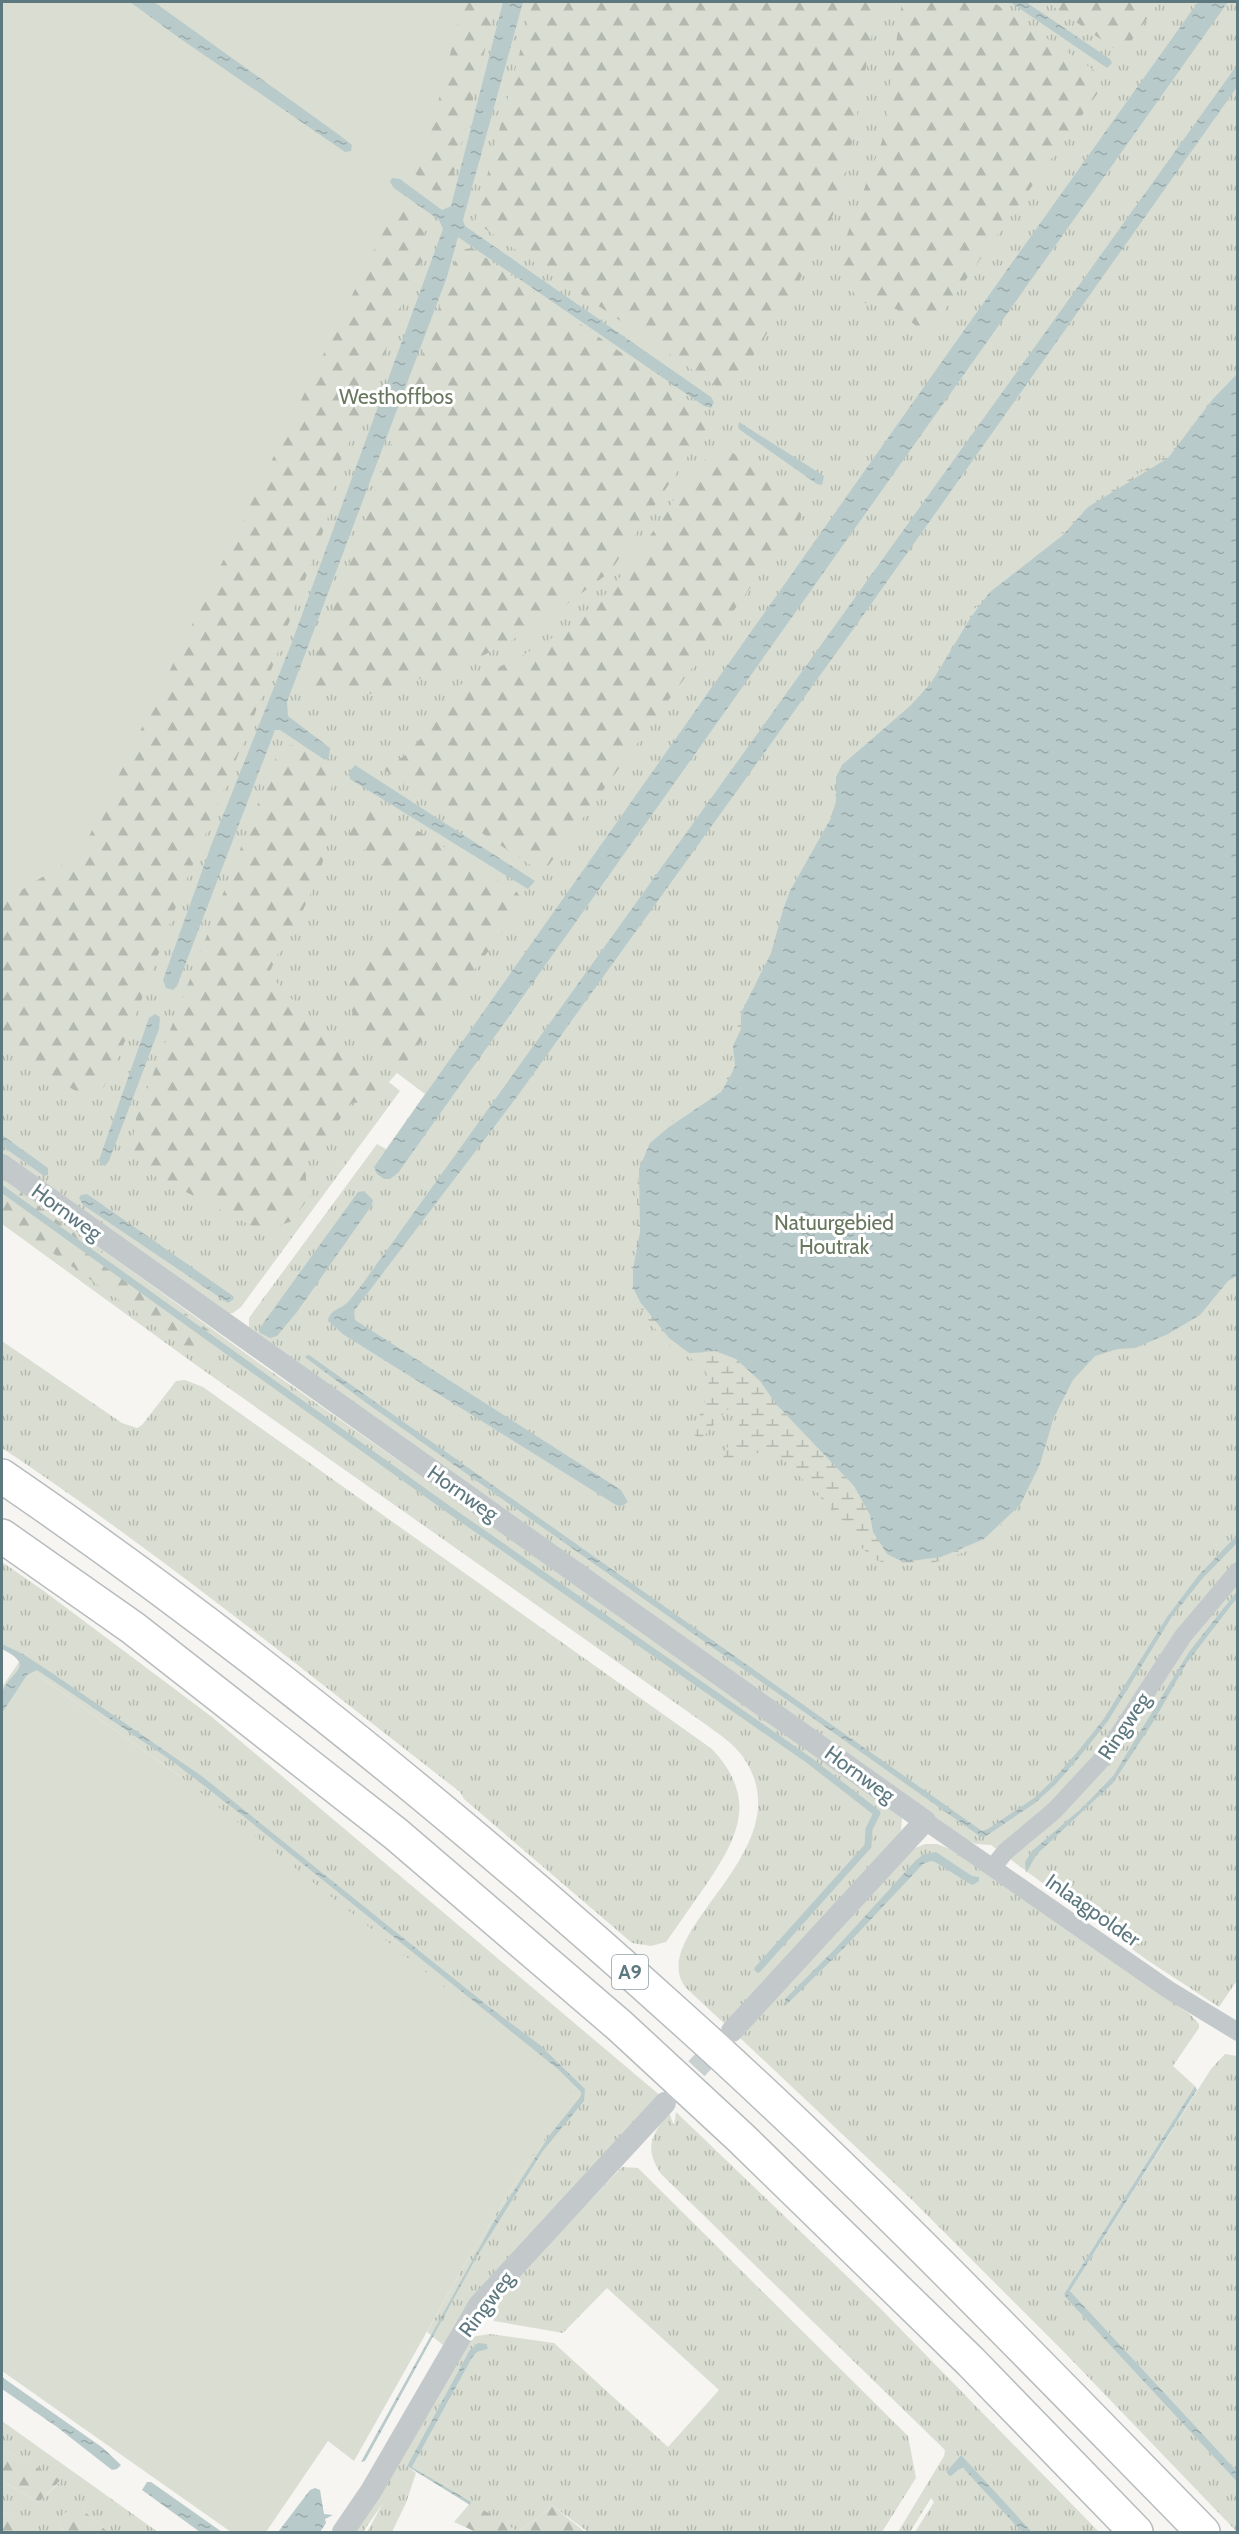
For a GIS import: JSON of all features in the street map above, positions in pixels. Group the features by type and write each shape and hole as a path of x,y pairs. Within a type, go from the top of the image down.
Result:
{"highway":[{"name":"A9","path":"2,1476 174,1598 304,1699 459,1823 666,2004 791,2120 985,2309 1203,2532"},
{"name":"A9","path":"2,1536 133,1628 396,1834 620,2026 741,2138 954,2345 1136,2532"}],"street":[{"name":"Hornweg","path":"2,1165 925,1821"},
{"name":"Ringweg","path":"993,1867 1005,1852 1071,1794 1104,1757 1183,1636 1238,1571"},
{"name":"Inlaagpolder","path":"925,1821 1169,1990 1238,2032"},
{"path":"732,2031 925,1821"},
{"name":"Ringweg","path":"343,2532 371,2491 479,2305 665,2103"}],"green space":[{"path":"2,2 1237,2 1238,1979 1219,2007 1147,1960 991,1845 976,1844 967,1840 249,1328 249,1318 377,1144 386,1149 425,1094 397,1073 389,1082 400,1091 241,1307 233,1313 227,1314 2,1157"},
{"path":"2,2 463,2 430,135 81,853 2,902"},
{"path":"433,2 497,2 448,197 443,200 417,175 390,164"},
{"path":"533,2 878,2 843,190 823,239 732,390 722,390 475,222"},
{"path":"902,2 993,2 1098,73 1102,87 931,329 916,326 896,309 860,302 843,276 840,254 882,141"},
{"path":"1047,2 1159,2 1122,54"},
{"path":"383,191 423,231 430,243 403,300 368,403 337,468 327,521 254,716 180,896 131,1028 104,1087 93,1097 81,1094 2,1048 2,886"},
{"path":"472,248 704,411 710,423 610,572 536,627 477,659 375,694 305,690 459,250"},
{"path":"1237,371 1237,467 708,1343 1034,1474 1020,1505 989,1537 965,1552 930,1564 894,1566 876,1560 857,1544 842,1520 787,1463 771,1450 758,1453 728,1469 722,1461 738,1428 743,1408 736,1405 727,1410 701,1439 694,1435 708,1392 706,1372 698,1363 671,1346 657,1330 637,1302 630,1282 630,1272 637,1245 637,1189 642,1159 649,1145 660,1132 675,1119 713,1094 730,1073 739,1018 771,954 789,893 831,817 837,778 842,765 910,706 931,683 973,611 990,590 1057,537 1098,498 1173,450 1216,394"},
{"path":"718,449 733,453 795,495 802,506 801,518 543,873 383,769 406,755 423,736 453,688 518,658 564,631 609,591 636,557 695,468"},
{"path":"294,745 337,769 331,787 325,855 297,923 286,945 277,955 269,974 323,1033 336,1038 348,1056 385,1085 386,1093 378,1101 352,1103 306,1164 306,1179 312,1193 292,1221 276,1227 256,1228 151,1174 131,1152 136,1118 280,747"},
{"path":"368,800 517,892 524,903 398,1073 355,1022 347,992 349,963 390,935 398,914 396,894 384,868 376,858 350,839 350,826 360,802"},
{"path":"2,1177 252,1358 888,1803 902,1818 901,1830 897,1837 728,2027 685,1987 679,1965 686,1940 742,1855 755,1824 757,1791 739,1752 708,1726 196,1365 2,1224"},
{"path":"2,1180 214,1334 216,1343 205,1351 191,1354 146,1319 2,1217"},
{"path":"2,1341 122,1423 137,1428 142,1425 176,1381 185,1380 203,1387 712,1749 726,1767 735,1784 739,1801 739,1817 735,1833 718,1867 666,1942 651,1946 632,1943 464,1799 460,1792 177,1573 2,1448"},
{"path":"2,1562 212,1717 662,2097 443,2345 427,2332 469,2257 530,2159 181,1777 19,1662 2,1644"},
{"path":"19,1662 181,1777 567,2085 572,2095 571,2102 530,2159 469,2257 354,2461 328,2441 266,2532 231,2532 2,2371 2,1687"},
{"path":"925,1844 937,1844 950,1849 1190,2014 1199,2024 1199,2028 1173,2066 1195,2086 1064,2294 1237,2482 1237,2532 1065,2353 911,2199 738,2036 913,1849"},
{"path":"1225,2054 1237,2056 1237,2471 1070,2291 1211,2069"},
{"path":"669,2112 674,2126 676,2112 879,2307 1099,2532 1032,2532 960,2456 946,2472 947,2475 961,2468 966,2470 1022,2532 915,2532 934,2502 931,2498 910,2532 898,2532 944,2456 945,2450 661,2174 655,2164 651,2148 654,2135"},
{"path":"622,2167 638,2168 908,2436 916,2478 882,2532 588,2532 553,2506 518,2532 412,2467 472,2358 476,2352 488,2349 487,2344 469,2351 407,2466 416,2473 406,2503 392,2532 367,2532 383,2503 363,2532 353,2532 470,2337 490,2334 554,2343 668,2447 719,2390 607,2288 563,2333 494,2321 490,2306"},
{"path":"2,2421 158,2532 108,2532 83,2510 59,2522 64,2532 28,2532 2,2511 2,2481 39,2502 61,2481 2,2449"},
{"path":"2,2449 61,2480 39,2502 2,2481"},
{"path":"471,2502 518,2532 476,2532 454,2522"},
{"path":"553,2506 585,2532 518,2532"},
{"path":"83,2510 108,2532 64,2532 59,2522 64,2513"},
{"path":"2,2511 28,2532 4,2532 2,2530"}],"water":[{"path":"130,2 154,2 338,134 352,145 351,151 345,152"},
{"path":"503,2 523,2 463,220 465,226 711,397 714,402 711,408 704,406 458,237 447,277 287,702 288,716 330,748 329,757 325,760 280,730 275,730 177,986 173,990 166,988 163,980 212,843 292,642 443,229 439,220 394,188 390,182 392,178 400,179 442,210 451,206"},
{"path":"1010,2 1026,2 1110,59 1112,63 1107,68"},
{"path":"1198,2 1228,2 398,1173 390,1179 384,1179 377,1174 374,1167"},
{"path":"1237,65 1237,87 857,624 516,1098 354,1311 355,1320 621,1490 628,1502 622,1506 616,1505 344,1335 328,1321 329,1317 348,1302 387,1250"},
{"path":"1237,374 1237,1276 1228,1281 1200,1315 1168,1334 1135,1348 1118,1349 1095,1356 1073,1380 1054,1417 1040,1464 1020,1505 984,1539 941,1557 903,1562 887,1554 873,1532 870,1515 854,1486 776,1404 760,1381 736,1359 715,1351 689,1353 669,1338 640,1302 633,1287 633,1269 640,1232 639,1169 650,1143 669,1127 721,1092 731,1075 735,1066 733,1046 741,1029 741,1013 771,953 790,891 831,818 836,801 836,777 842,765 910,706 931,683 971,617 990,592 1063,535 1088,507 1168,458 1212,400"},
{"path":"739,422 824,476 822,485 817,484 740,430"},
{"path":"355,765 535,881 528,889 350,779 349,772"},
{"path":"155,1014 160,1017 159,1029 109,1161 105,1166 100,1164 99,1160 149,1018"},
{"path":"2,1135 48,1168 48,1175 44,1176 2,1146"},
{"path":"364,1191 373,1200 372,1205 297,1312 277,1336 270,1338 260,1333 259,1329 358,1192"},
{"path":"87,1194 233,1296 234,1299 228,1303 83,1205 79,1198"},
{"path":"309,1355 982,1831 1034,1798 1052,1781 1103,1720 1167,1617 1198,1576 1237,1535 1237,1543 1202,1579 1171,1618 1108,1721 1056,1784 1035,1803 986,1836 981,1837 365,1402 306,1358 305,1356"},
{"path":"1237,1591 1237,1598 1186,1664 1155,1719 1113,1783 1037,1854 1026,1873 1025,1862 1032,1851 1083,1807 1113,1776 1189,1652"},
{"path":"2,1644 23,1654 55,1675 203,1777 488,2006 540,2045 585,2089 584,2101 542,2152 476,2258 365,2461 361,2462 493,2223 549,2136 581,2096 581,2092 559,2070 242,1815 172,1761 37,1670 27,1675 2,1713 2,1693 20,1665 13,1655 2,1649"},
{"path":"936,1852 972,1876 979,1877 979,1881 973,1885 935,1862 923,1864 844,1948 786,2005 785,1999 835,1949 917,1859 925,1854"},
{"path":"1195,2086 1197,2090 1070,2291 1237,2471 1237,2482 1064,2294"},
{"path":"478,2343 487,2344 488,2349 477,2352 472,2358 412,2467 471,2502 470,2505 407,2466 469,2351"},
{"path":"2,2377 103,2448 121,2465 112,2470 57,2427 2,2389"},
{"path":"960,2456 1032,2532 1022,2532 963,2468 951,2476 948,2475 946,2472"},
{"path":"147,2482 151,2482 222,2532 200,2532 142,2490"},
{"path":"315,2488 320,2490 324,2514 333,2515 325,2519 326,2523 320,2532 278,2532 310,2490"}],"waterway":[{"path":"2,1189 451,1511 810,1761 877,1813 869,1829 868,1846 758,1969"}],"tunnel":[{"path":"674,2093 725,2038"}],"park label":[{"name":"Westhoffbos","path":"396,396"},
{"name":"Natuurgebied Houtrak","path":"834,1234"}]}
